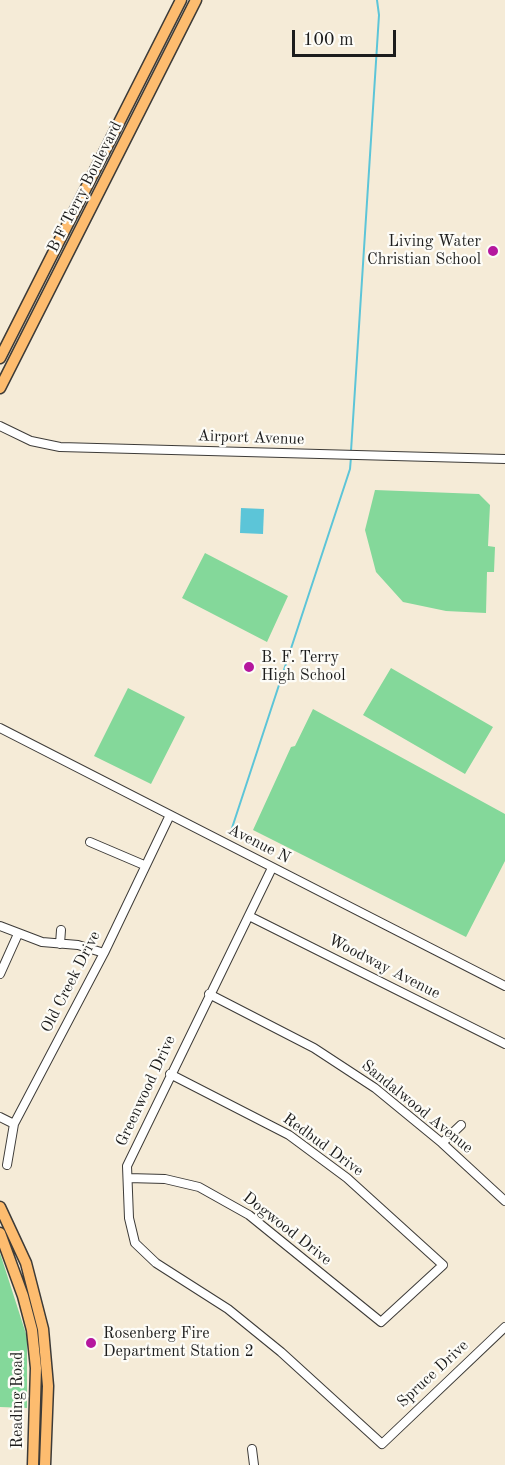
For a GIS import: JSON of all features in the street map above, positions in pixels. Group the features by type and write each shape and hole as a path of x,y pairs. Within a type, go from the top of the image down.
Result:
{"main road":[{"name":"B F Terry Boulevard","path":"0,358 181,0"},
{"name":"B F Terry Boulevard","path":"0,388 196,0"},
{"name":"Reading Road","path":"0,1207 26,1263 43,1329 48,1386 45,1465"},
{"name":"Reading Road","path":"0,1233 22,1292 32,1330 36,1368 33,1465"},
{"path":"35,1429 46,1430"}],"street":[{"name":"Airport Avenue","path":"0,426 31,441 60,447 505,459"},
{"name":"Avenue N","path":"0,728 505,986"},
{"name":"Old Creek Drive","path":"7,1165 14,1124 104,953 170,815"},
{"path":"90,842 144,866"},
{"name":"Greenwood Drive","path":"272,868 208,994 127,1166 129,1218 135,1243 156,1263 228,1309 281,1352 382,1444"},
{"name":"Woodway Avenue","path":"249,916 505,1044"},
{"path":"0,926 42,942 104,953"},
{"path":"60,944 62,930"},
{"path":"0,974 18,934"},
{"name":"Sandalwood Avenue","path":"208,994 314,1048 375,1088 442,1143 505,1201"},
{"name":"Redbud Drive","path":"170,1074 289,1135 346,1178 443,1265 381,1322"},
{"path":"0,1117 14,1124"},
{"path":"442,1143 461,1125"},
{"name":"Dogwood Drive","path":"128,1178 165,1179 199,1187 239,1209 381,1322"},
{"name":"Spruce Drive","path":"382,1444 505,1327"},
{"path":"252,1449 255,1465"}],"green space":[{"path":"375,490 479,494 490,505 488,546 495,547 494,572 487,572 486,613 446,611 403,602 376,572 365,530"},
{"path":"205,553 288,596 267,642 182,598"},
{"path":"391,668 493,727 465,774 363,715"},
{"path":"128,688 185,717 151,784 94,756"},
{"path":"313,709 505,814 505,861 466,937 253,830 291,747 295,746"},
{"path":"0,1253 27,1337 27,1408 0,1407"}],"water":[{"path":"241,508 264,509 263,534 240,533"}],"waterway":[{"path":"351,451 379,15 377,0"},
{"path":"231,831 350,469 351,457"}],"place":[{"name":"Living Water Christian School","path":"493,251"},
{"name":"B. F. Terry High School","path":"249,667"},
{"name":"Rosenberg Fire Department Station 2","path":"91,1343"}]}
